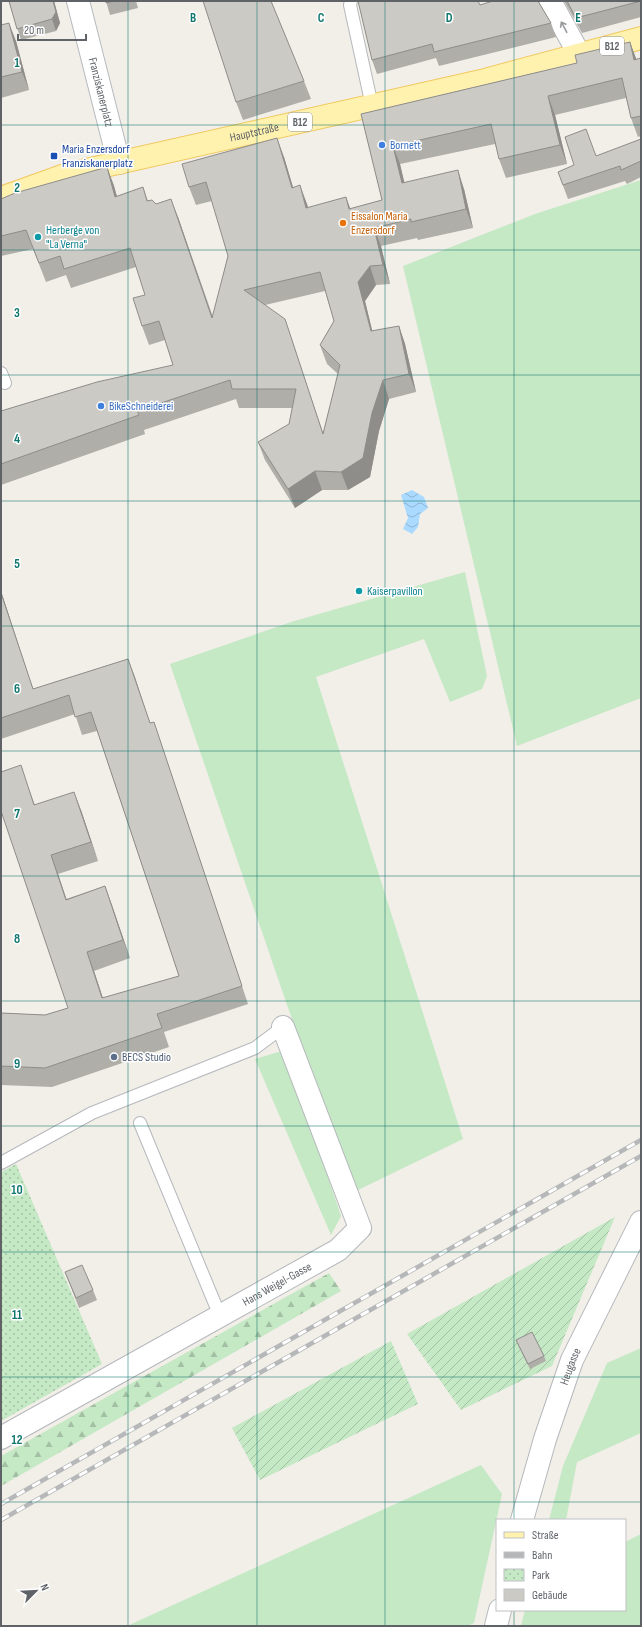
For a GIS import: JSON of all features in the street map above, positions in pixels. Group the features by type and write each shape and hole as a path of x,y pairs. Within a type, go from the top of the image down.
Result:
{"main road":[{"name":"B12","path":"579,54 641,38"},
{"name":"Hauptstraße","path":"1,198 62,176 118,162 481,81 579,54"}],"street":[{"name":"Franziskanerplatz","path":"78,1 118,162"},
{"path":"550,1 579,54"},
{"name":"Hans Weigel-Gasse","path":"1,1438 338,1250 360,1228 283,1027"},
{"name":"Heugasse","path":"522,1519 544,1439 572,1360 641,1222"},
{"path":"496,1626 500,1611"}],"lane":[{"path":"351,1 350,5 372,106"},
{"path":"1,1164 92,1113 255,1048 283,1027"},
{"path":"140,1123 220,1316"}],"green space":[{"path":"641,180 641,698 517,746 403,266 535,214"},
{"path":"465,572 487,676 482,689 450,702 424,639 316,677 463,1139 354,1192 286,1002 170,664 291,622"},
{"path":"285,1050 341,1216 331,1235 255,1059"},
{"path":"16,1164 102,1364 1,1421 1,1172"},
{"path":"615,1217 552,1366 461,1410 407,1334"},
{"path":"329,1273 341,1291 1,1486 1,1456"},
{"path":"391,1341 418,1404 260,1480 232,1428"},
{"path":"641,1348 641,1433 577,1462 566,1519 549,1519 563,1466 607,1363"},
{"path":"481,1465 502,1494 474,1623 467,1626 127,1626"},
{"path":"641,1534 641,1626 521,1626 525,1611 626,1611 626,1542"}],"water":[{"path":"412,490 424,497 428,508 420,514 418,527 412,534 403,529 408,518 401,495"}],"building":[{"path":"9,1 53,1 56,12 52,19 17,29"},
{"path":"203,1 271,1 304,81 236,102"},
{"path":"358,1 478,1 480,5 493,1 538,1 551,23 434,52 432,44 372,60"},
{"path":"567,1 641,1 576,18"},
{"path":"9,23 22,72 1,77 1,25"},
{"path":"630,42 634,60 641,58 641,116 631,118 622,78 548,96 560,145 499,159 491,124 393,146 402,183 458,170 466,209 411,222 411,219 374,228 383,265 370,266 358,282 371,331 399,326 409,374 383,380 372,413 363,458 341,472 315,471 288,489 258,442 289,424 296,389 232,389 230,380 137,411 139,415 1,464 1,411 97,382 173,365 159,321 142,326 133,298 145,295 130,248 64,269 60,256 39,263 26,230 1,236 1,199 15,193 107,167 115,197 143,187 147,201 152,200 156,204 171,199 212,318 228,256 206,182 189,187 182,164 277,138 292,188 300,185 306,208 346,197 349,209 382,200 361,114 577,63 575,55","holes":["320,272 334,321 320,345 340,365 323,434 285,319 244,290"]},
{"path":"586,129 596,156 641,139 641,161 621,170 620,166 563,185 558,172 574,165 565,137"},
{"path":"1,593 33,689 128,659 150,723 154,722 242,986 157,1014 162,1028 45,1068 1,1066 1,1013 45,1015 68,1008 1,811 1,772 21,765 34,805 74,792 91,842 51,855 66,900 105,886 123,940 87,952 102,998 179,976 91,712 75,717 69,695 1,718"},
{"path":"82,1265 93,1290 76,1298 65,1272"},
{"path":"532,1332 544,1356 528,1364 516,1340"}],"railway":[{"path":"1,1504 641,1140"},
{"path":"1,1520 641,1156"}],"place":[{"name":"Bornett","path":"382,145"},
{"name":"Maria Enzersdorf Franziskanerplatz","path":"54,156"},
{"name":"Eissalon Maria Enzersdorf","path":"343,223"},
{"name":"Herberge von \"La Verna\"","path":"38,237"},
{"name":"BikeSchneiderei","path":"101,406"},
{"name":"Kaiserpavillon","path":"359,591"},
{"name":"BECS Studio","path":"114,1057"}]}
